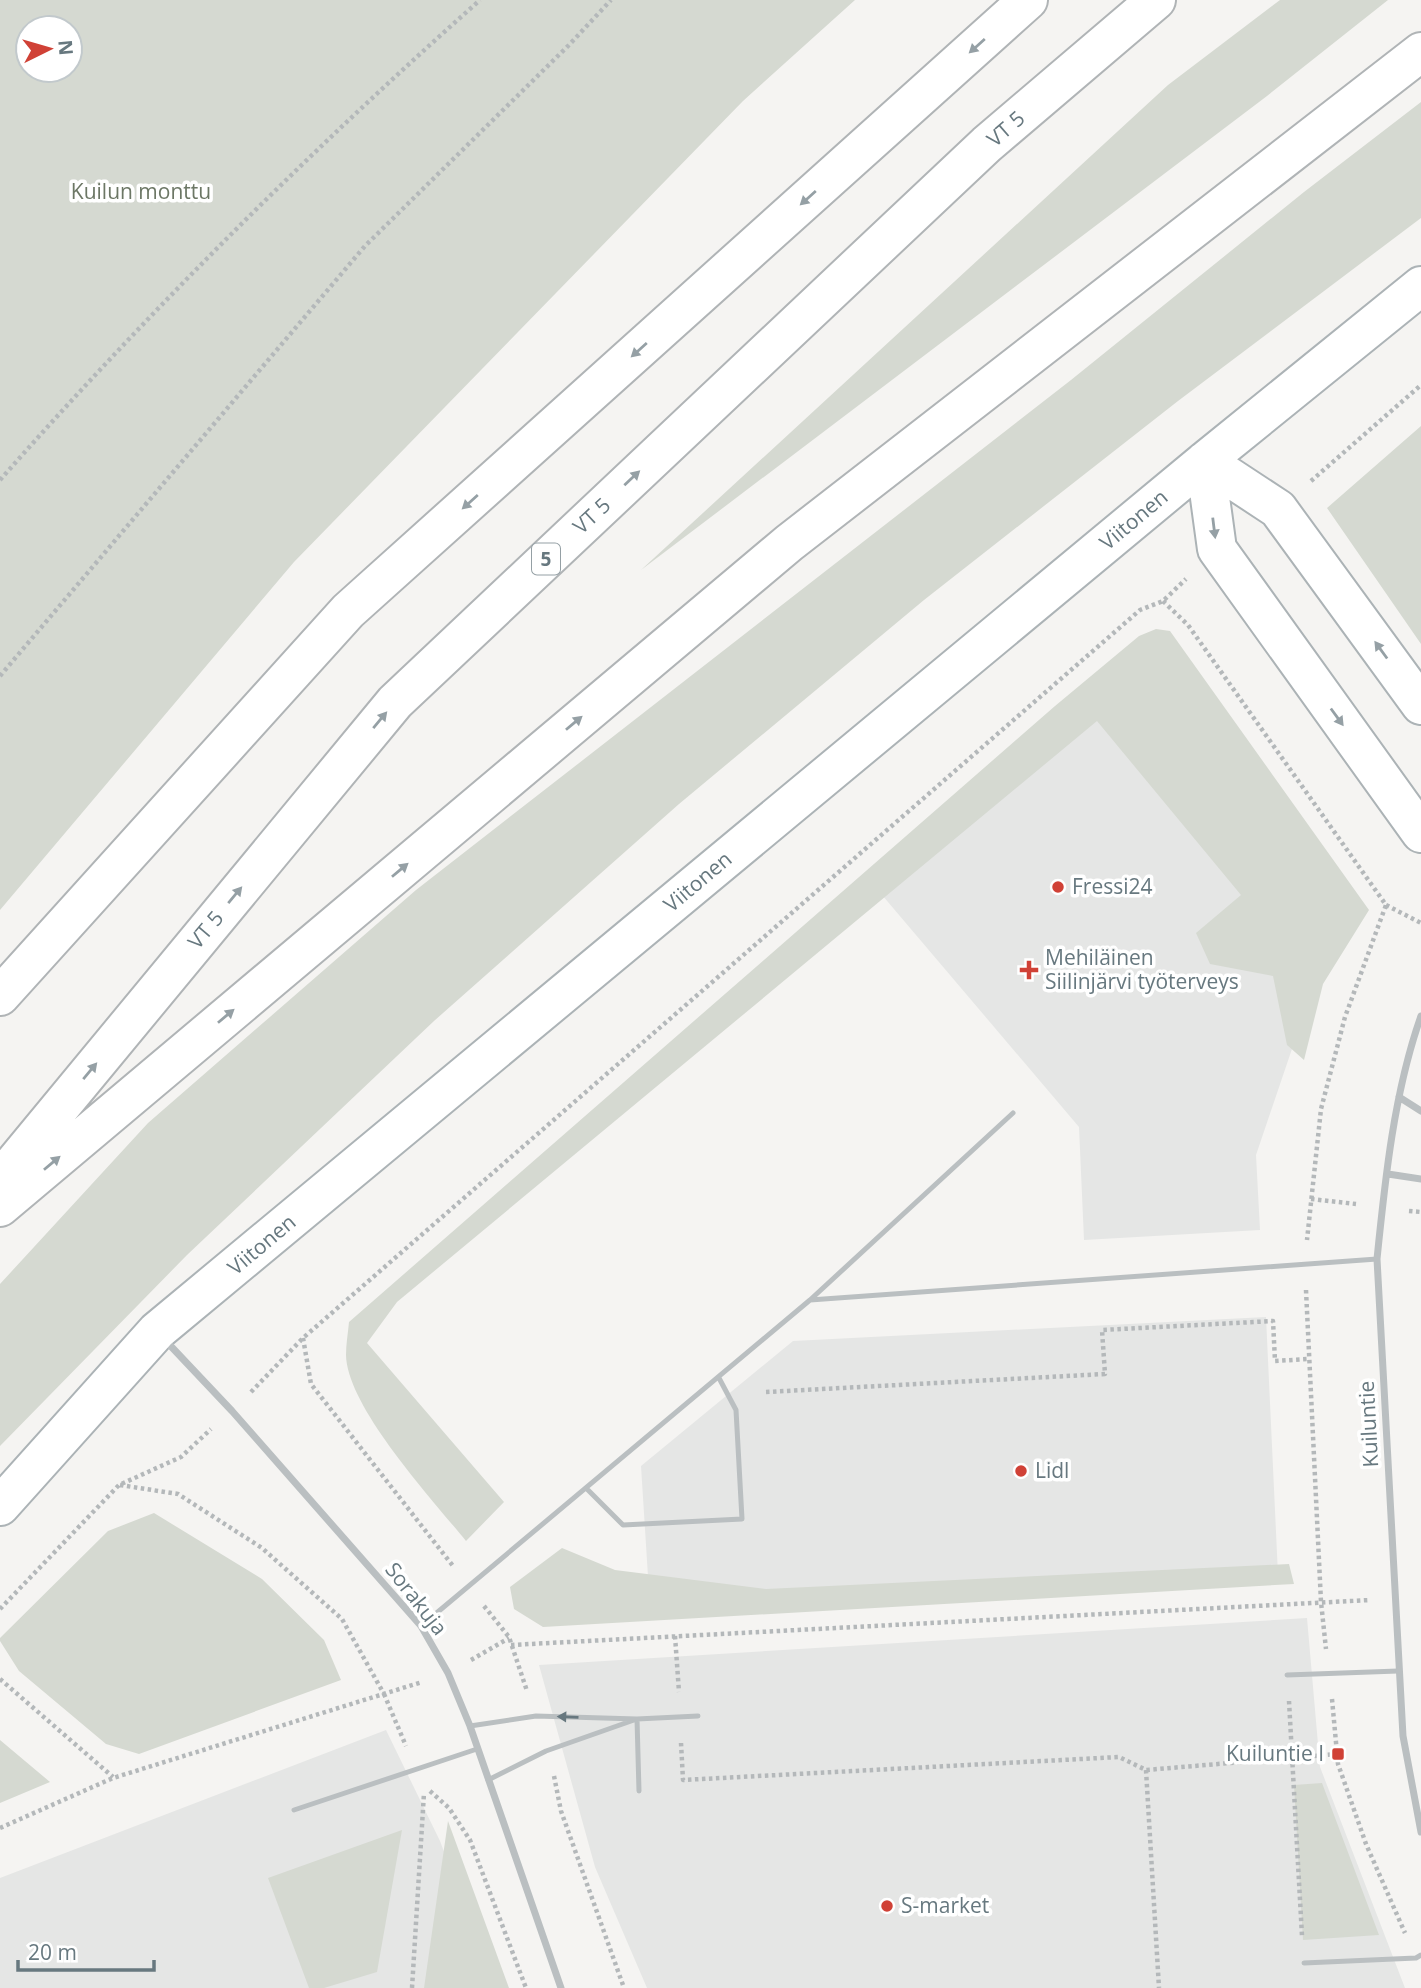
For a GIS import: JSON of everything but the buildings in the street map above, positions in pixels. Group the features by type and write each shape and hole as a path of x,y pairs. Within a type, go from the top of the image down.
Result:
{"main road":[{"path":"0,996 348,611 1028,0"},
{"name":"VT 5","path":"0,1180 395,702 987,144 1156,0"},
{"path":"0,1207 789,542 1421,52"},
{"name":"Viitonen","path":"0,1506 158,1331 1205,461 1421,286"},
{"path":"1205,461 1278,509 1421,705"},
{"path":"1205,461 1217,549 1421,834"}],"street":[{"name":"Kuiluntie","path":"1421,1016 1399,1097 1377,1259 1398,1671 1403,1736 1421,1832"},
{"path":"1399,1097 1421,1111"},
{"path":"1388,1174 1421,1179"},
{"name":"Sorakuja","path":"158,1331 421,1626 447,1673 470,1726 561,1988"}],"lane":[{"path":"421,1626 470,1588 810,1300 1013,1113"},
{"path":"810,1300 1377,1259"},
{"path":"587,1489 623,1525 742,1519 736,1410 719,1378"},
{"path":"1287,1675 1398,1671"},
{"path":"470,1726 536,1716 637,1719 698,1716"},
{"path":"488,1780 546,1751 637,1719"},
{"path":"637,1719 639,1791"},
{"path":"294,1810 477,1749"},
{"path":"1304,1964 1416,1958 1421,1955"}],"path":[{"path":"0,480 84,385 245,218 404,67 480,0"},
{"path":"0,676 365,246 569,45 611,0"},
{"path":"1278,509 1421,385"},
{"path":"0,1609 119,1485 181,1457 232,1411 303,1338 1140,610 1163,601 1217,549"},
{"path":"1387,905 1421,923"},
{"path":"766,1392 1105,1374 1102,1330 1273,1321 1275,1361 1308,1359"},
{"path":"303,1338 311,1384 509,1637 536,1716"},
{"path":"119,1485 178,1494 262,1548 342,1619 384,1694 416,1769"},
{"path":"511,1645 1395,1598"},
{"path":"675,1636 683,1780 1119,1756 1146,1770 1338,1754"},
{"path":"447,1673 509,1637"},
{"path":"1287,1675 1304,1964"},
{"path":"0,1828 113,1778 435,1678"},
{"path":"0,1679 113,1778"},
{"path":"546,1751 561,1811 624,1988"},
{"path":"1146,1770 1159,1988"},
{"path":"412,1988 425,1786 449,1808 470,1840 526,1988"}],"shaded area":[{"path":"1126,683 1333,928 1256,1155 1260,1230 1084,1240 1079,1127 871,882"},
{"name":"Lidl","path":"1266,1317 1278,1575 650,1608 641,1466 793,1341"},
{"path":"1307,1618 1320,1767 1405,1988 647,1988 595,1867 539,1665"},
{"path":"386,1730 440,1841 495,1988 0,1988 0,1878"}],"green space":[{"name":"Kuilun monttu","path":"0,0 855,0 743,101 294,562 0,910"},
{"path":"1280,0 1388,0 1267,96 641,570 1168,85"},
{"path":"1421,102 1421,218 1178,401 924,600 679,804 434,1021 187,1255 0,1446 0,1284 148,1123 416,890 1071,380 1304,192"},
{"path":"1421,426 1421,644 1327,508"},
{"path":"1156,629 1170,631 1369,910 1323,984 1304,1060 1287,1045 1273,976 1210,964 1196,933 1241,895 1097,721 397,1302 367,1343 504,1502 466,1541 394,1452 360,1400 350,1376 346,1355 349,1322 1055,706 1139,636"},
{"path":"154,1513 262,1579 324,1640 341,1680 139,1754 106,1744 19,1671 0,1638 108,1531"},
{"path":"562,1548 615,1570 766,1589 1289,1564 1294,1584 543,1627 514,1609 510,1587"},
{"path":"0,1740 50,1782 0,1803"},
{"path":"1322,1783 1379,1935 1303,1940 1294,1785"},
{"path":"448,1821 509,1988 424,1988"},
{"path":"402,1830 377,1972 324,1988 309,1988 268,1878"}],"place":[{"name":"Fressi24","path":"1058,887"},
{"name":"Mehiläinen Siilinjärvi työterveys","path":"1029,970"},
{"name":"Lidl","path":"1021,1471"},
{"name":"Kuiluntie I","path":"1338,1754"},
{"name":"S-market","path":"887,1906"}]}
